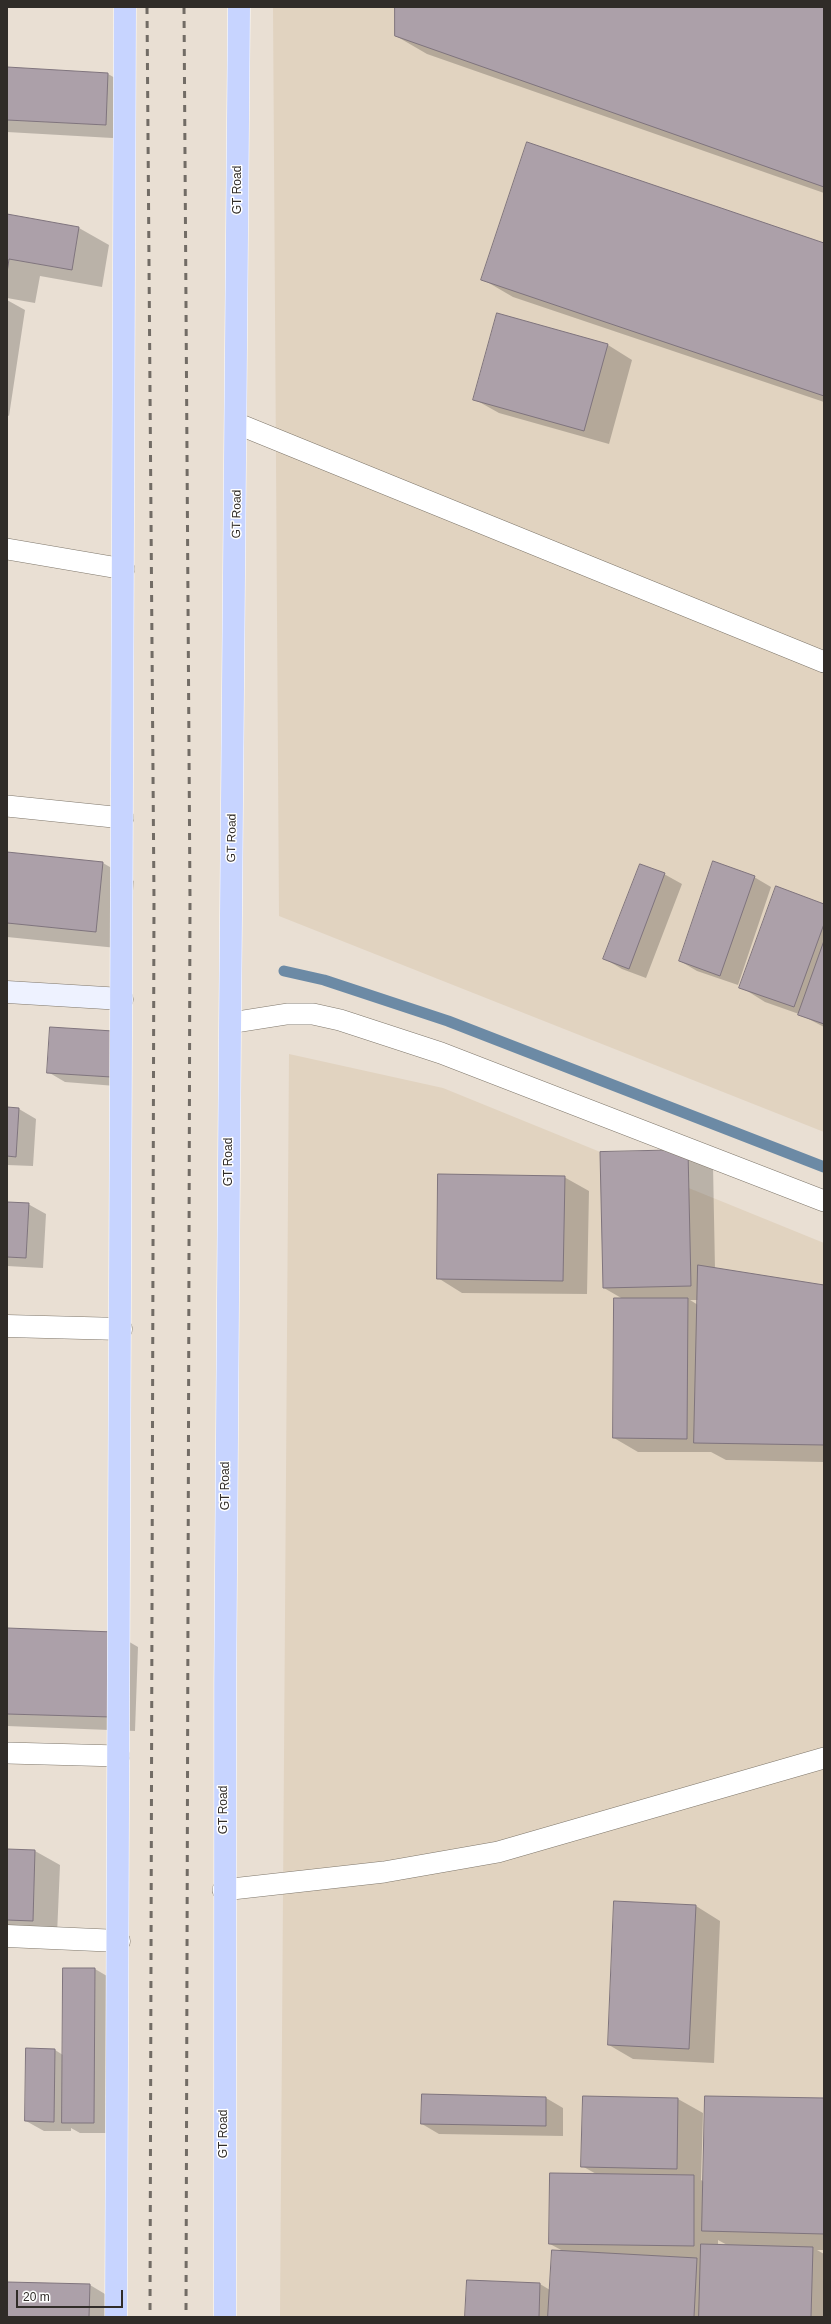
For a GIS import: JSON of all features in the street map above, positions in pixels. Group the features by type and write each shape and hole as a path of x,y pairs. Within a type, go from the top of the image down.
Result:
{"highway":[{"path":"116,2317 119,1941 118,1756 121,1329 125,7"},
{"name":"GT Road","path":"225,2317 223,1890 230,1023 238,424 239,7"}],"street":[{"path":"7,992 122,999"},
{"path":"7,1326 121,1329"},
{"path":"7,1936 119,1941"}],"lane":[{"path":"238,424 824,662"},
{"path":"7,549 124,569"},
{"path":"7,806 123,818"},
{"path":"230,1023 287,1014 313,1014 340,1020 441,1053 824,1201"},
{"path":"7,1753 118,1756"},
{"path":"223,1890 384,1872 498,1852 824,1758"}],"shaded area":[{"path":"273,7 824,7 824,1132 279,916"},
{"path":"289,1054 443,1088 824,1243 824,2317 280,2317"}],"building":[{"path":"395,7 824,7 824,187 395,36"},
{"path":"7,67 108,73 106,125 7,120"},
{"path":"527,142 824,243 824,396 481,280"},
{"path":"7,214 79,227 72,270 9,259 7,273"},
{"path":"497,313 608,344 584,431 473,400"},
{"path":"7,852 103,862 96,932 7,923"},
{"path":"713,861 755,876 720,976 679,961"},
{"path":"640,864 665,873 629,969 603,959"},
{"path":"776,886 824,904 824,924 794,1007 739,988"},
{"path":"824,941 824,1024 798,1015"},
{"path":"50,1027 113,1031 111,1077 47,1073"},
{"path":"7,1107 19,1108 16,1157 7,1156"},
{"path":"688,1150 691,1286 603,1288 600,1152"},
{"path":"438,1174 565,1176 563,1281 437,1279"},
{"path":"7,1202 29,1203 26,1258 7,1257"},
{"path":"698,1265 824,1285 824,1445 694,1443"},
{"path":"614,1298 688,1298 687,1439 613,1438"},
{"path":"7,1628 114,1632 111,1717 7,1714"},
{"path":"7,1849 35,1850 33,1921 7,1920"},
{"path":"614,1901 696,1905 689,2049 608,2045"},
{"path":"63,1968 95,1968 94,2123 62,2123"},
{"path":"26,2048 55,2049 54,2122 25,2121"},
{"path":"422,2094 546,2097 546,2126 421,2124"},
{"path":"583,2096 678,2098 677,2169 581,2167"},
{"path":"705,2096 824,2098 824,2234 702,2231"},
{"path":"550,2173 694,2175 694,2246 549,2244"},
{"path":"701,2244 813,2247 811,2317 699,2317"},
{"path":"552,2250 697,2258 694,2317 548,2317"},
{"path":"467,2280 540,2283 539,2317 465,2317"},
{"path":"7,2282 90,2284 89,2317 7,2317"}],"waterway":[{"path":"284,971 324,980 448,1021 824,1167"}],"railway":[{"path":"147,7 154,900 150,2317"},
{"path":"184,7 190,900 186,2317"}]}
